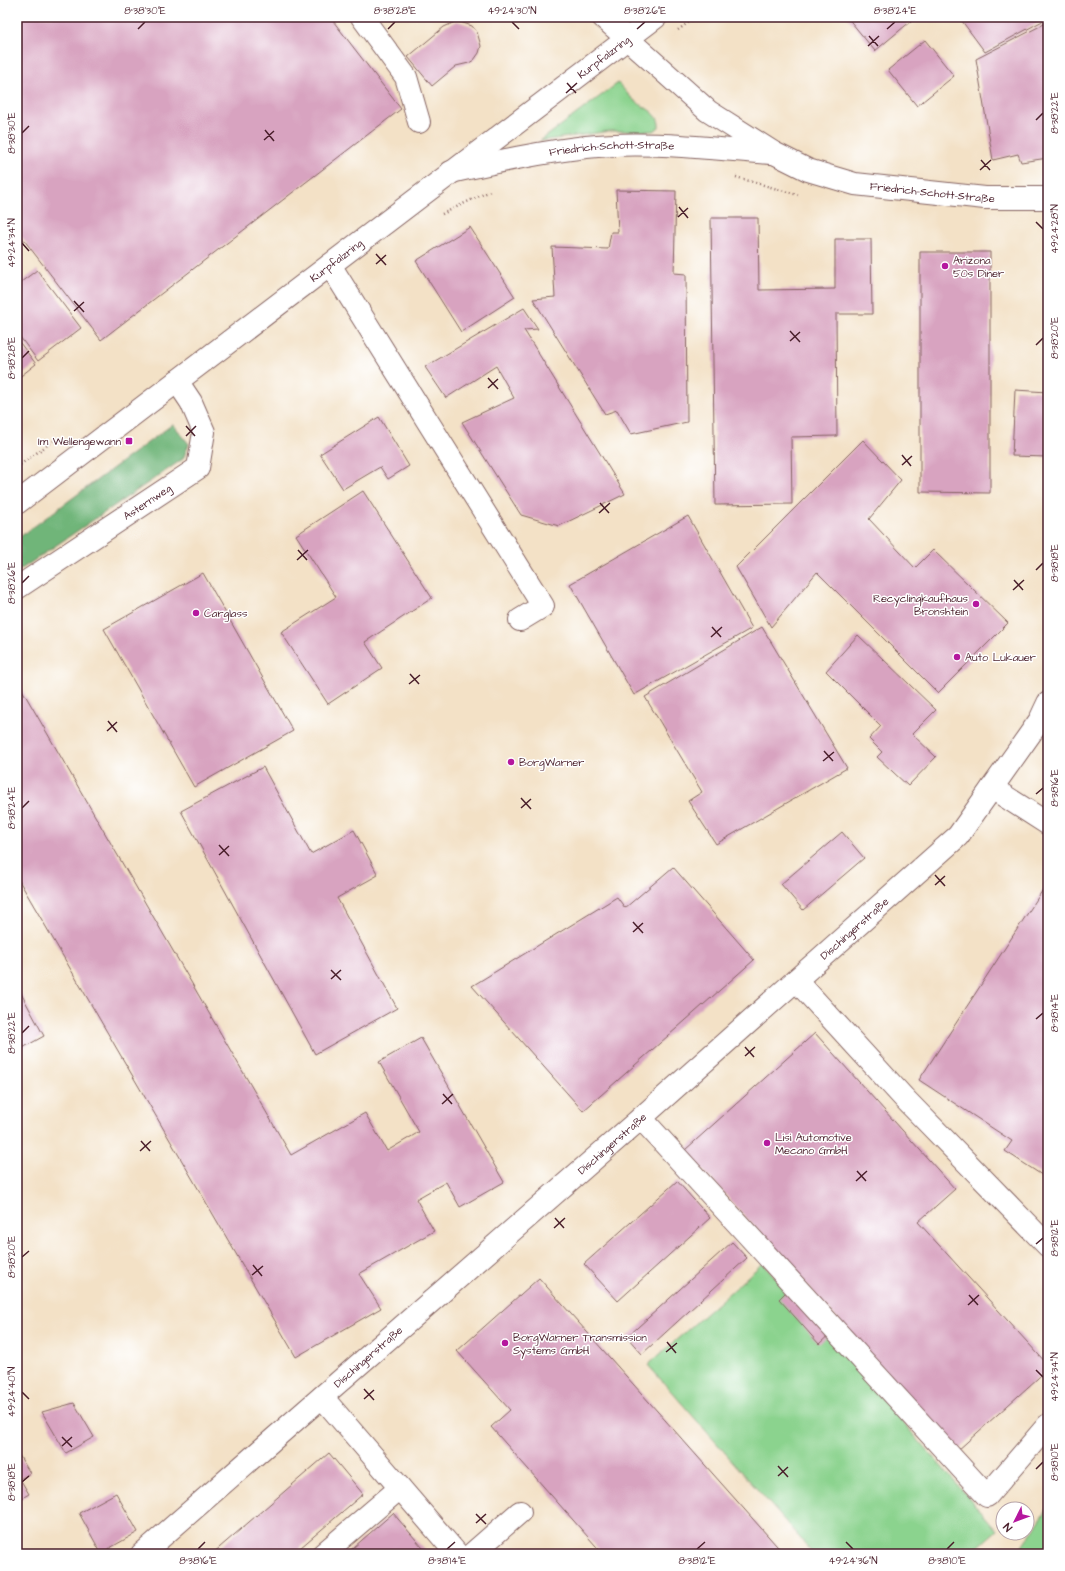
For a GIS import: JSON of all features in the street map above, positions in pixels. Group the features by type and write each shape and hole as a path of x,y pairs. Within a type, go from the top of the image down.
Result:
{"street":[{"path":"362,17 406,77 419,122"},
{"name":"Friedrich-Schott-Straße","path":"603,17 708,111 774,153 808,170 855,184 985,198 1048,198"},
{"name":"Kurpfalzring","path":"17,503 656,17"},
{"name":"Friedrich-Schott-Straße","path":"452,172 511,159 587,147 650,145 774,153"},
{"path":"330,265 543,606 520,620"},
{"name":"Asternweg","path":"17,588 198,468 204,432 191,402 177,381"},
{"name":"Dischingerstraße","path":"142,1554 641,1118 958,836 1040,720 1048,703"},
{"path":"992,788 1048,824"},
{"path":"796,980 904,1098 1048,1246"},
{"path":"641,1118 986,1496 1048,1425"},
{"path":"322,1397 457,1554"},
{"path":"323,1554 400,1488"},
{"path":"472,1554 520,1512"}],"path":[{"path":"730,176 802,197"},
{"path":"442,214 498,188"}],"green space":[{"path":"618,83 634,100 654,114 659,122 659,127 654,131 610,131 540,141"},
{"path":"173,424 189,444 183,459 17,572 17,539"},
{"path":"763,1263 995,1528 995,1532 970,1554 814,1554 648,1365"},
{"path":"1048,1508 1048,1554 1017,1554 1026,1541 1035,1541 1035,1527"}],"building":[{"path":"17,17 330,17 401,109 101,340 17,231"},
{"path":"847,17 907,17 911,21 875,51"},
{"path":"959,17 1048,17 1048,18 985,52"},
{"path":"457,21 472,26 477,32 481,46 479,53 474,60 469,63 456,66 432,86 408,57 444,27"},
{"path":"1048,22 1048,158 1021,162 1018,154 993,160 976,59"},
{"path":"925,40 954,76 917,106 888,70"},
{"path":"616,190 676,191 674,273 686,274 687,422 631,434 617,410 605,414 533,299 555,297 552,247 608,249 611,232 618,232"},
{"path":"711,218 758,218 759,290 835,289 835,239 871,239 872,314 836,314 837,436 791,437 792,504 715,505"},
{"path":"470,227 515,297 461,332 416,261"},
{"path":"920,252 990,252 990,493 920,492"},
{"path":"37,270 81,328 38,361 17,333 17,285"},
{"path":"524,308 538,329 524,330 625,494 559,526 521,515 462,422 514,398 496,366 446,398 425,367"},
{"path":"17,339 36,364 17,379"},
{"path":"1015,390 1048,392 1048,457 1012,456"},
{"path":"379,417 409,466 388,479 380,467 343,489 320,454"},
{"path":"863,440 901,480 869,519 915,568 933,550 1008,623 938,693 817,572 771,627 736,567"},
{"path":"363,491 432,598 365,642 382,668 328,704 281,632 336,597 296,535"},
{"path":"688,516 752,628 634,695 570,584"},
{"path":"203,573 293,731 194,787 104,629"},
{"path":"762,627 847,768 716,844 688,801 702,792 645,697"},
{"path":"858,635 936,710 912,734 936,757 908,786 877,757 882,752 869,739 881,726 826,671"},
{"path":"17,681 291,1155 365,1113 387,1151 419,1132 379,1062 421,1038 504,1182 460,1207 446,1182 416,1199 434,1231 359,1274 381,1308 296,1357 17,877"},
{"path":"263,767 311,854 354,830 378,875 337,898 397,1008 315,1054 181,811"},
{"path":"842,832 864,858 803,910 781,884"},
{"path":"673,867 754,960 583,1111 472,986 617,897 625,908"},
{"path":"1048,882 1048,1179 1005,1151 1012,1141 919,1080"},
{"path":"17,986 44,1036 17,1051"},
{"path":"815,1033 955,1189 918,1222 1048,1365 1048,1369 957,1451 685,1150"},
{"path":"677,1181 710,1218 618,1301 584,1264"},
{"path":"732,1242 747,1258 642,1354 627,1337"},
{"path":"539,1278 784,1554 640,1554 638,1552 636,1554 603,1554 491,1427 510,1410 457,1351"},
{"path":"791,1287 832,1332 819,1344 779,1299"},
{"path":"74,1403 94,1437 66,1453 42,1412"},
{"path":"17,1452 30,1473 20,1479 29,1494 17,1501"},
{"path":"329,1453 363,1494 293,1554 212,1554"},
{"path":"116,1493 138,1532 101,1553 79,1513"},
{"path":"393,1513 428,1554 346,1554"}],"place":[{"name":"Arizona 50s Diner","path":"945,266"},
{"name":"Im Wellengewann","path":"129,441"},
{"name":"Recyclingkaufhaus Bronshtein","path":"976,604"},
{"name":"Carglass","path":"196,613"},
{"name":"Auto Lukauer","path":"957,657"},
{"name":"BorgWarner","path":"511,762"},
{"name":"Lisi Automotive Mecano GmbH","path":"767,1143"},
{"name":"BorgWarner Transmission Systems GmbH","path":"505,1343"}]}
